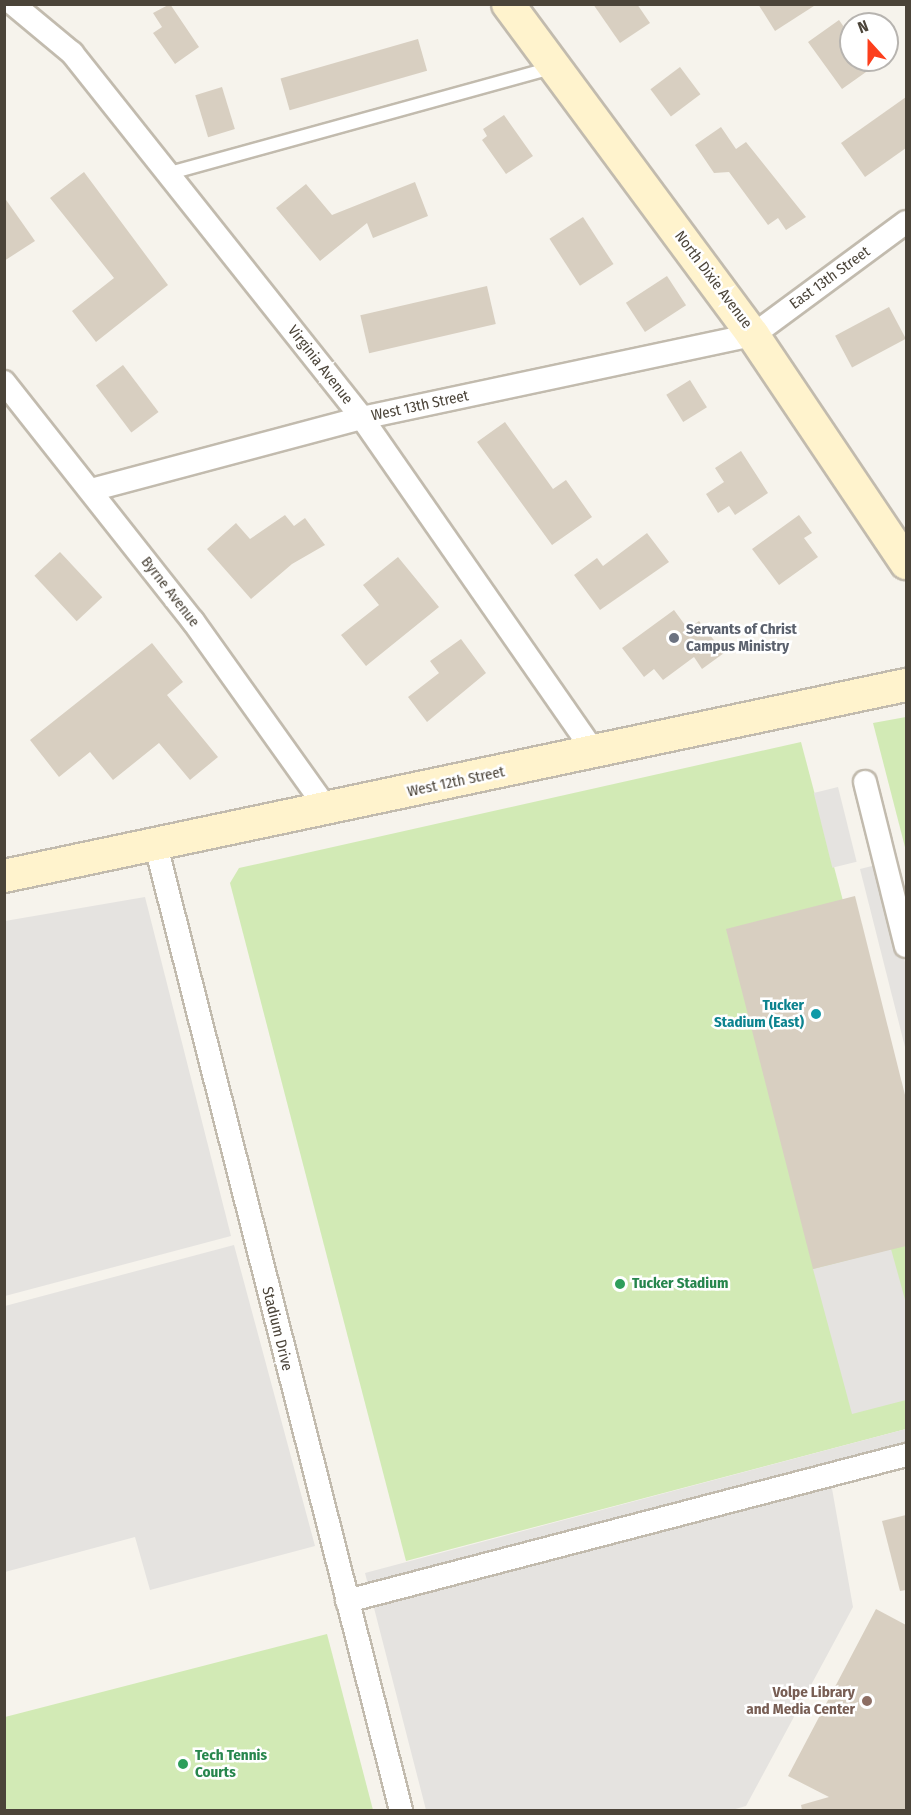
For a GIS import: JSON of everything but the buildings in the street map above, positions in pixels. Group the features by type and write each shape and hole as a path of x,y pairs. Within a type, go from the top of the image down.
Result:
{"street":[{"name":"Virginia Avenue","path":"13,4 72,53 170,173 362,418 595,753"},
{"name":"North Dixie Avenue","path":"508,4 753,334 906,563"},
{"name":"East 13th Street","path":"753,334 906,222"},
{"name":"West 13th Street","path":"90,490 362,418 753,334"},
{"name":"Byrne Avenue","path":"4,382 193,621 327,809"},
{"name":"West 12th Street","path":"4,876 156,846 906,685"},
{"path":"865,782 906,946"},
{"name":"Stadium Drive","path":"156,846 401,1810"},
{"path":"347,1601 906,1455"}],"lane":[{"path":"170,173 554,67"}],"green space":[{"path":"906,717 906,851 873,723"},
{"name":"Tucker Stadium","path":"801,742 906,1139 906,1429 406,1561 230,883 239,868"},
{"name":"Tech Tennis Courts","path":"327,1634 373,1810 5,1810 5,1717"}],"shaded area":[{"path":"838,787 857,862 832,868 814,793"},
{"path":"880,864 906,966 906,1051 860,869"},
{"path":"145,897 231,1236 5,1296 5,921"},
{"path":"234,1245 315,1546 150,1590 135,1537 5,1572 5,1306"},
{"path":"891,1249 906,1303 906,1400 852,1414 813,1269"},
{"path":"906,1429 906,1445 828,1466 853,1607 746,1806 732,1810 426,1810 365,1573"}],"place":[{"name":"Servants of Christ Campus Ministry","path":"674,638"},
{"name":"Tucker Stadium (East)","path":"816,1014"},
{"name":"Tucker Stadium","path":"620,1284"},
{"name":"Volpe Library and Media Center","path":"867,1701"},
{"name":"Tech Tennis Courts","path":"183,1764"}]}
